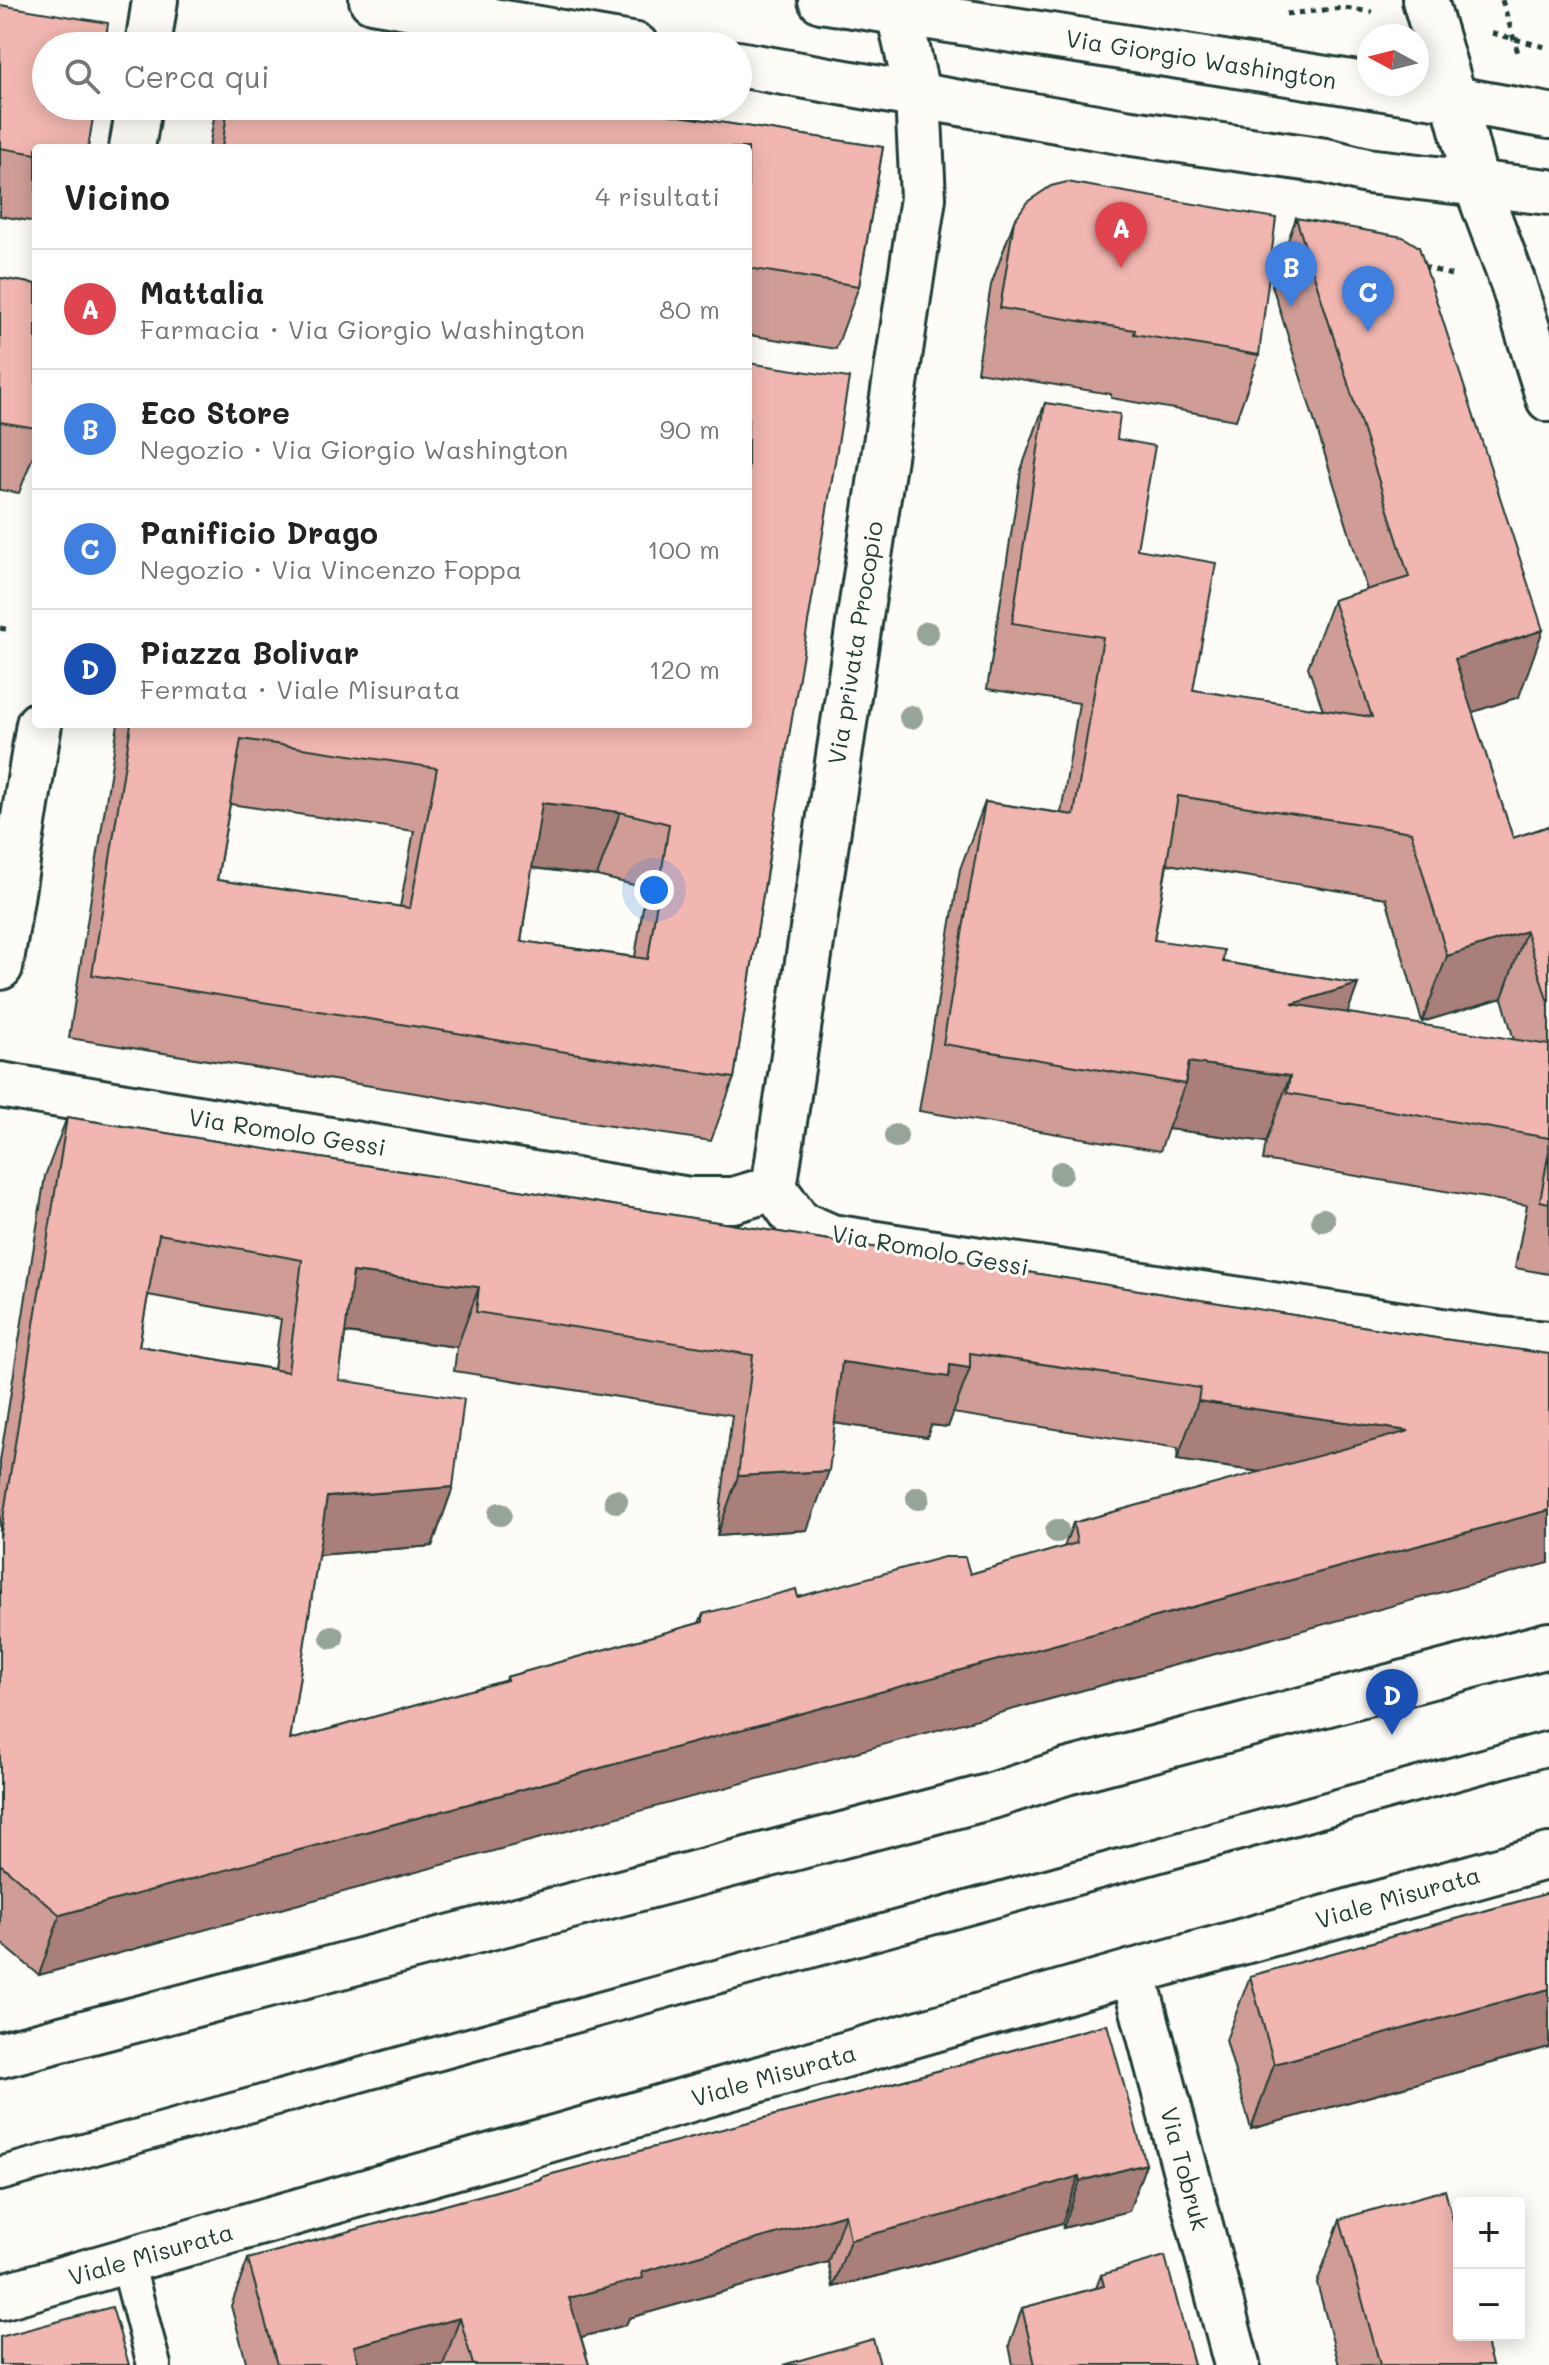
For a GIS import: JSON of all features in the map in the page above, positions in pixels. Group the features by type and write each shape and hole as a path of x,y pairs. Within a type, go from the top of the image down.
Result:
{"street":[{"path":"150,32 155,0"},
{"path":"372,0 556,32"},
{"name":"Via Giorgio Washington","path":"821,0 900,7 1549,116"},
{"path":"1425,0 1476,183 1513,283 1549,399"},
{"path":"900,7 918,97"},
{"path":"752,67 1125,132 1326,161 1367,171 1549,192"},
{"name":"Via privata Procopio","path":"774,1188 923,198 918,97"},
{"path":"133,144 137,120"},
{"path":"0,967 38,728"},
{"name":"Via Romolo Gessi","path":"0,1085 689,1200 733,1200 774,1188 799,1223 831,1237 1500,1340 1549,1344"},
{"path":"0,2055 992,1796 1066,1772 1549,1645"},
{"name":"Viale Misurata","path":"0,2297 1549,1856"},
{"name":"Via Tobruk","path":"1133,1972 1237,2365"}],"lane":[{"path":"0,2174 1549,1748"},
{"path":"127,2262 154,2365"}],"path":[{"path":"1502,0 1522,66"},
{"path":"1514,37 1549,48"},
{"path":"0,628 10,630"}],"building":[{"path":"0,5 108,23 107,32 32,32 32,120 93,120 89,144 32,144 32,153 0,148"},
{"path":"226,120 705,120 883,147 859,286 752,269 752,144 223,144"},
{"path":"1067,182 1276,218 1259,355 1134,334 1135,330 1000,308 1014,221 1027,202 1051,186"},
{"path":"1296,218 1403,237 1419,247 1543,630 1455,659 1513,838 1549,826 1549,1006 1526,931 1447,956 1411,832 1178,796 1154,940 1224,950 1223,962 1358,984 1292,1004 1549,1045 1549,1138 1287,1093 1290,1076 1189,1062 1185,1084 943,1044 985,802 1074,815 1103,637 1012,623 1045,403 1120,414 1117,439 1155,446 1137,549 1216,563 1193,690 1372,717 1333,600 1409,577"},
{"path":"0,278 32,283 32,427 0,422"},
{"path":"752,364 849,378 734,1078 92,975 130,728 752,728","holes":["241,739 437,768 410,908 217,880","542,803 620,812 669,824 648,959 521,941"]},
{"path":"67,1117 1549,1354 1549,1510 60,1915 0,1864 0,1538","holes":["159,1234 302,1260 288,1372 139,1346","353,1272 479,1287 476,1312 753,1355 738,1476 829,1471 842,1362 949,1377 950,1365 970,1368 970,1353 1200,1388 1198,1401 1409,1431 1073,1523 1077,1543 970,1574 965,1557 944,1557 798,1597 796,1589 703,1614 703,1622 290,1740 327,1497 453,1487 464,1399 339,1380"]},
{"path":"1549,1151 1549,1203 1540,1201"},
{"path":"1549,1893 1549,1989 1274,2064 1250,1976"},
{"path":"1107,2024 1146,2164 1080,2181 1079,2176 850,2240 845,2214 642,2272 643,2278 569,2298 589,2365 473,2365 460,2318 354,2346 359,2365 277,2365 248,2259"},
{"path":"1445,2190 1453,2220 1453,2341 1486,2341 1492,2365 1380,2365 1340,2219"},
{"path":"1165,2256 1194,2365 1035,2365 1022,2308 1104,2286 1101,2275"},
{"path":"112,2307 129,2365 0,2365 0,2337"},
{"path":"873,2339 880,2365 783,2365"}],"place":[{"name":"Mattalia","path":"1121,268"},
{"name":"Eco Store","path":"1291,307"},
{"name":"Panificio Drago","path":"1368,332"},
{"name":"Piazza Bolivar","path":"1392,1735"}]}
